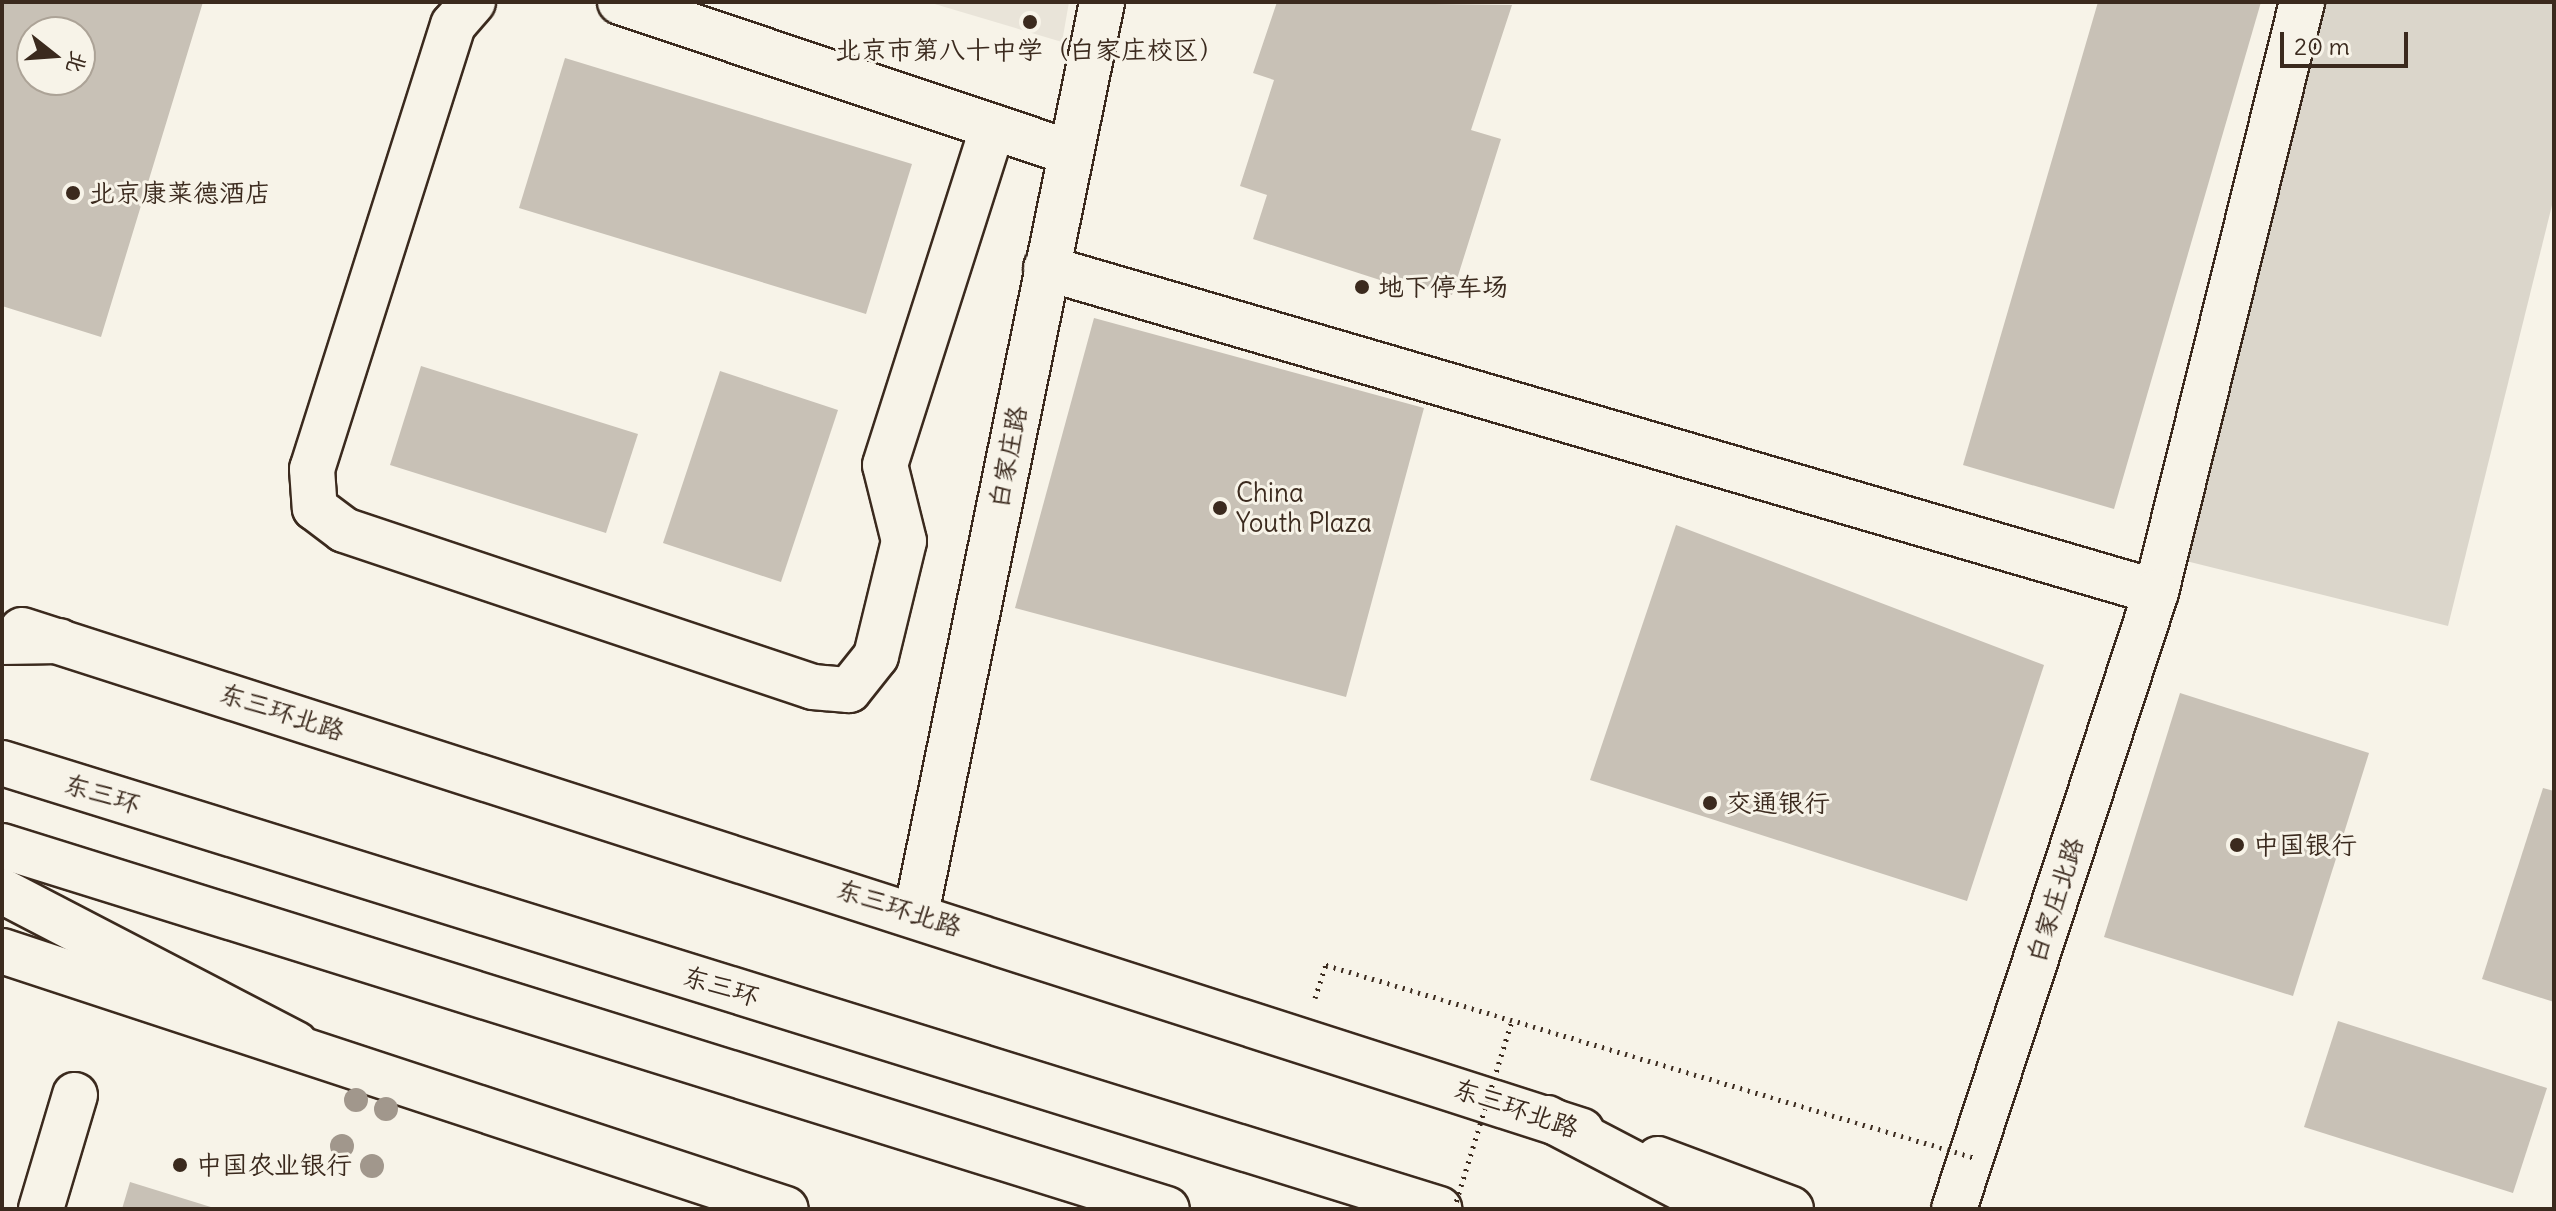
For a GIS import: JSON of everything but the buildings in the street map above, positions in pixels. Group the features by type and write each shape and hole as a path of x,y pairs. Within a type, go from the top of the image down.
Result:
{"main road":[{"path":"473,2 453,25 317,455 315,508 344,530 813,687 849,690 876,656 904,541 885,465 993,127"},
{"path":"620,2 1069,152"},
{"name":"白家庄路","path":"916,914 1102,2"},
{"name":"白家庄北路","path":"1954,1209 2156,592 2302,2"},
{"path":"1046,268 2156,592"},
{"name":"东三环北路","path":"2,625 916,914 1547,1118 1791,1209"},
{"path":"2,642 59,641"},
{"name":"东三环","path":"2,763 1439,1209"},
{"path":"2,846 1167,1209"},
{"path":"2,891 296,1044"},
{"path":"2,951 296,1044 786,1209"},
{"path":"41,1209 75,1095"},
{"path":"1547,1118 1721,1209"}],"path":[{"path":"1326,965 1972,1157"},
{"path":"1454,1209 1512,1020"}],"shaded area":[{"name":"北京市第八十中学（白家庄校区）","path":"928,2 1069,2 1062,42"},
{"path":"2324,2 2554,2 2554,197 2448,626 2186,561"}],"place":[{"name":"北京市第八十中学（白家庄校区）","path":"1030,22"},
{"name":"北京康莱德酒店","path":"73,193"},
{"name":"地下停车场","path":"1362,287"},
{"name":"China Youth Plaza","path":"1220,508"},
{"name":"交通银行","path":"1710,803"},
{"name":"中国银行","path":"2237,845"},
{"name":"中国农业银行","path":"180,1165"}]}
